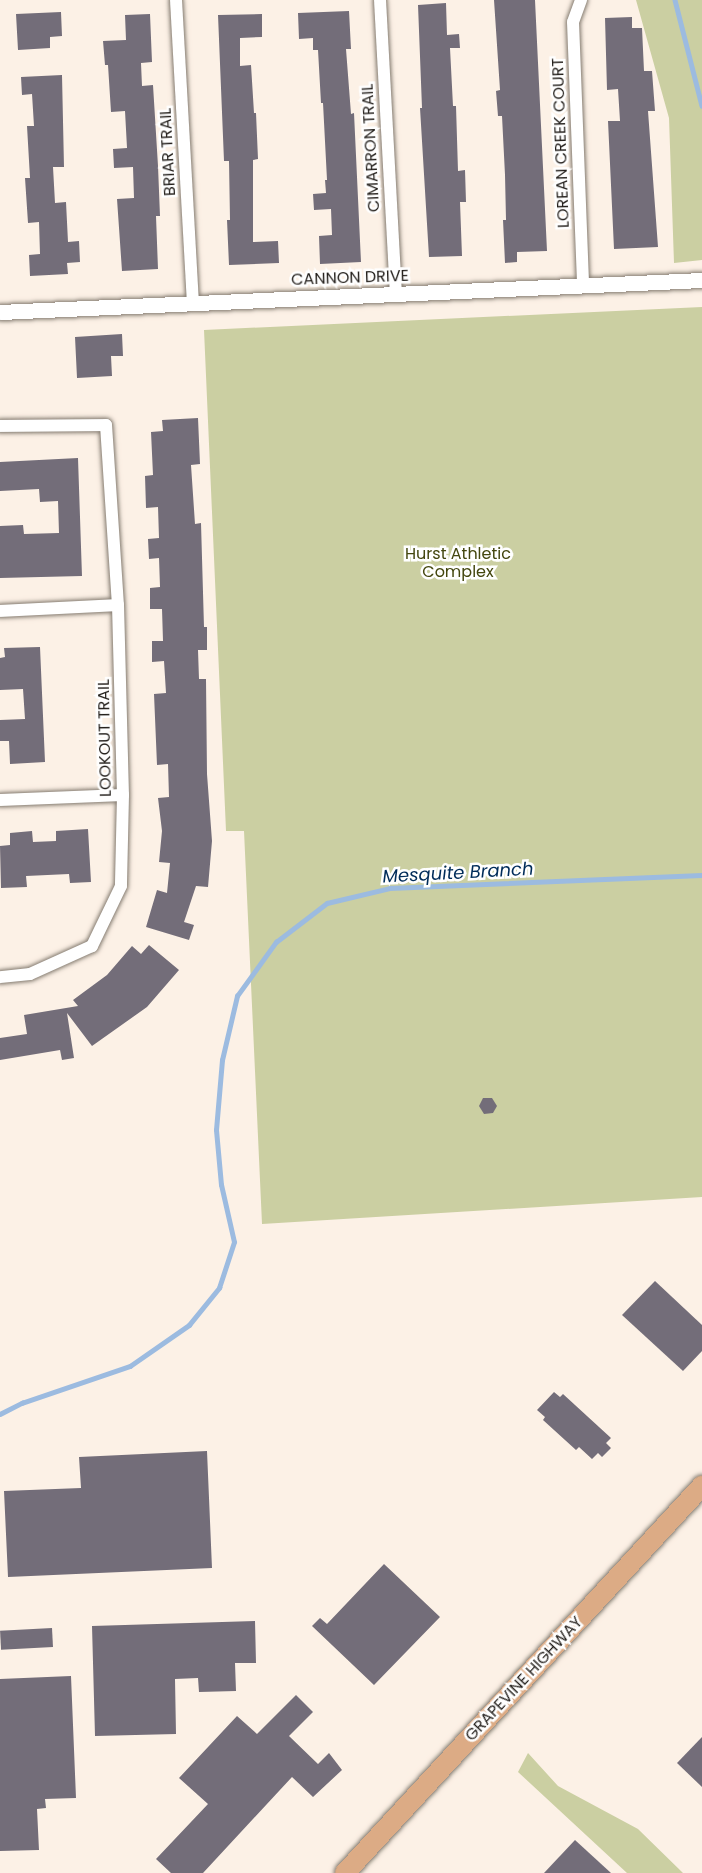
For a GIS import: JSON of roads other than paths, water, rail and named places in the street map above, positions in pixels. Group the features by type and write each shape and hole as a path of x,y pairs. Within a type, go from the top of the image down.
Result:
{"main road":[{"name":"GRAPEVINE HIGHWAY","path":"345,1873 702,1486"}],"street":[{"name":"BRIAR TRAIL","path":"176,0 193,302"},
{"name":"CIMARRON TRAIL","path":"380,0 396,294"},
{"name":"LOREAN CREEK COURT","path":"581,0 573,22 583,286"},
{"name":"CANNON DRIVE","path":"0,312 702,280"},
{"name":"LOOKOUT TRAIL","path":"0,425 106,425 118,605 123,795 121,886 92,946 30,974 0,977"},
{"path":"0,611 118,605"},
{"path":"0,800 123,795"}],"waterway":[{"name":"Mesquite Branch","path":"675,0 702,106"},
{"name":"Mesquite Branch","path":"0,1414 22,1403 130,1366 189,1325 219,1288 234,1242 221,1185 216,1130 222,1060 237,996 276,942 327,903 390,888 702,875"}],"park label":[{"name":"Hurst Athletic Complex","path":"458,563"}]}
